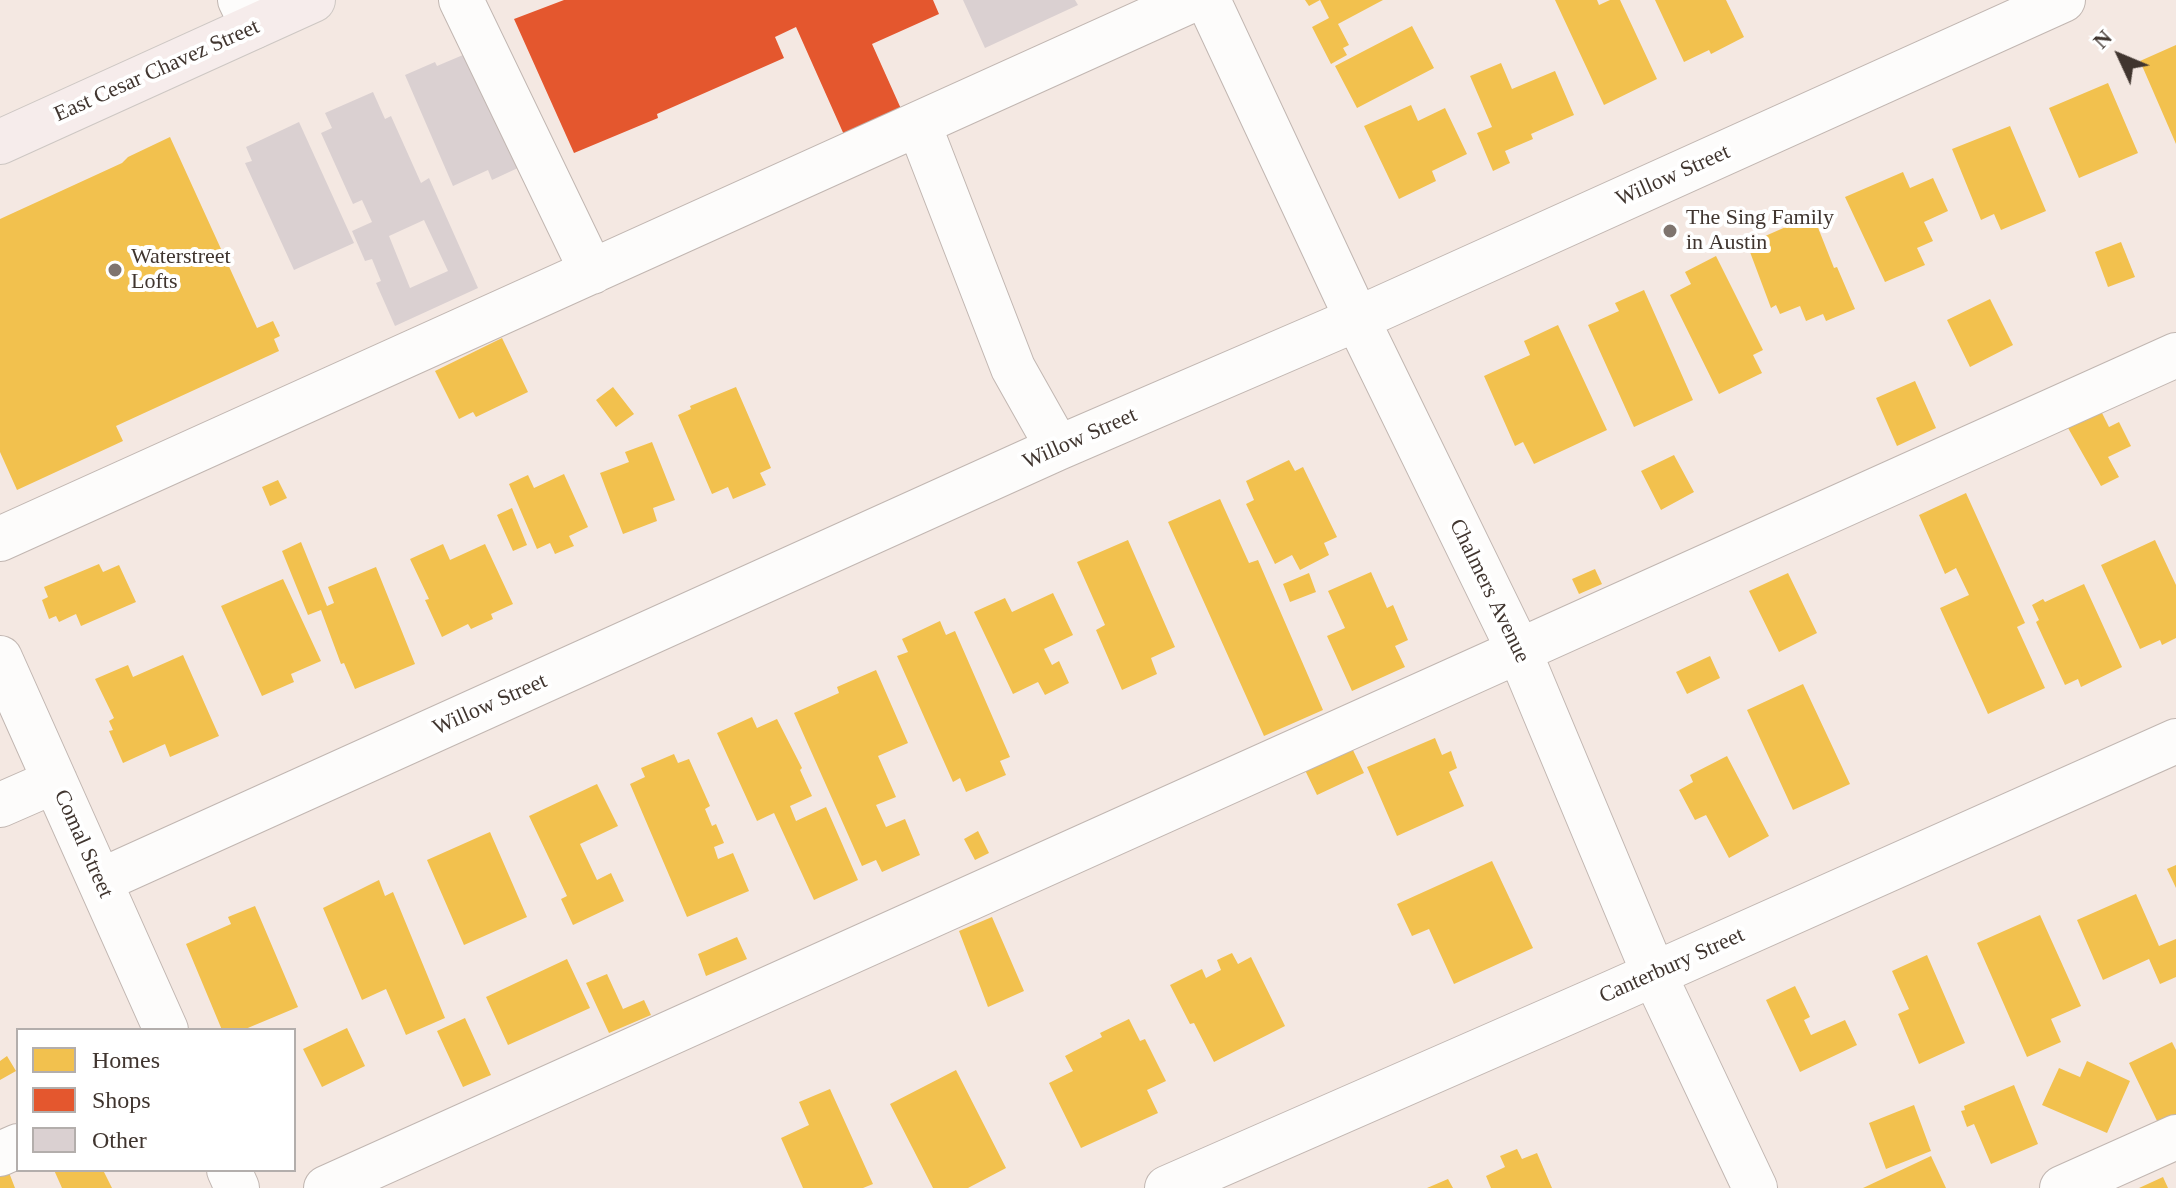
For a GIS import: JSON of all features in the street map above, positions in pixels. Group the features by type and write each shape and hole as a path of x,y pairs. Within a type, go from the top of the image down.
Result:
{"main road":[{"name":"East Cesar Chavez Street","path":"0,142 246,14 313,0"}],"street":[{"path":"461,0 592,272"},
{"path":"0,539 1192,0"},
{"name":"Chalmers Avenue","path":"1208,0 1357,319 1519,651 1654,974 1755,1188"},
{"name":"Willow Street","path":"100,881 1058,448 1357,319 2063,0"},
{"path":"919,125 1013,368 1058,448"},
{"path":"326,1188 2176,355"},
{"name":"Comal Street","path":"0,658 165,1028"},
{"name":"Canterbury Street","path":"1167,1188 2176,741"},
{"path":"0,805 55,781"},
{"path":"2062,1188 2176,1137"}],"building: Homes":[{"path":"1305,0 1320,0 1309,6"},
{"path":"1320,0 1383,0 1338,24 1349,45 1343,48 1347,55 1331,64 1312,27 1329,18"},
{"path":"1555,0 1597,0 1599,5 1620,0 1657,79 1604,105"},
{"path":"1655,0 1726,0 1744,37 1711,54 1709,50 1684,62"},
{"path":"1412,26 1434,68 1357,108 1335,66"},
{"path":"2176,45 2176,144 2140,61"},
{"path":"1501,63 1512,89 1555,71 1574,115 1531,134 1533,139 1505,151 1510,163 1493,171 1477,133 1492,127 1470,76"},
{"path":"2108,83 2138,153 2079,178 2049,108"},
{"path":"1411,105 1418,121 1445,108 1467,154 1432,171 1436,181 1399,199 1364,126"},
{"path":"2010,126 2046,211 2001,230 1994,214 1981,220 1952,149"},
{"name":"Waterstreet Lofts","path":"170,137 257,328 273,321 280,336 274,339 279,351 116,426 123,441 17,490 0,452 0,219 122,163 128,157"},
{"path":"1903,172 1910,188 1933,178 1948,211 1924,222 1933,241 1917,248 1925,265 1885,282 1845,197"},
{"path":"1813,215 1834,268 1837,267 1855,309 1826,321 1823,314 1806,321 1800,306 1780,314 1776,305 1771,308 1747,244"},
{"path":"2121,242 2135,277 2108,287 2095,252"},
{"path":"1716,256 1763,350 1753,355 1762,373 1719,394 1670,295 1691,284 1685,272"},
{"path":"1644,290 1693,400 1634,427 1588,325 1619,311 1615,303"},
{"path":"1990,299 2013,345 1970,367 1947,320"},
{"path":"1558,325 1607,430 1534,464 1523,442 1515,446 1484,376 1530,355 1524,341"},
{"path":"502,338 528,392 476,417 473,412 459,419 435,371"},
{"path":"1915,381 1936,428 1897,446 1876,398"},
{"path":"613,387 634,414 616,427 596,400"},
{"path":"736,387 771,468 760,473 766,485 733,499 728,487 712,494 678,415 691,409 690,406"},
{"path":"2101,411 2109,427 2119,422 2131,446 2108,457 2119,477 2101,486 2068,428"},
{"path":"652,442 675,500 653,508 657,521 623,534 600,473 629,462 625,452"},
{"path":"1674,455 1694,492 1661,510 1641,471"},
{"path":"1289,460 1295,471 1303,467 1337,537 1324,543 1329,555 1300,570 1292,555 1275,564 1246,504 1254,500 1246,481"},
{"path":"564,474 588,527 569,536 574,546 555,554 550,543 537,549 509,484 528,475 534,488"},
{"path":"278,480 287,498 270,506 262,487"},
{"path":"1966,493 2025,623 2017,627 2045,688 1988,714 1940,608 1969,595 1956,568 1945,574 1919,515"},
{"path":"1220,499 1249,563 1258,560 1323,710 1264,736 1168,522"},
{"path":"512,508 527,545 513,551 497,515"},
{"path":"1128,540 1175,647 1151,658 1157,674 1122,690 1096,630 1105,625 1077,562"},
{"path":"2155,540 2176,585 2176,638 2162,645 2160,640 2140,649 2101,565"},
{"path":"301,542 327,606 334,603 328,587 376,567 415,664 355,689 344,663 341,664 321,610 308,615 282,551"},
{"path":"443,544 450,560 485,544 513,604 491,614 493,619 471,629 468,624 442,637 410,559"},
{"path":"99,564 103,572 119,565 136,602 81,626 76,614 59,622 56,616 49,619 42,600 48,597 44,587"},
{"path":"1595,569 1602,584 1579,594 1572,579"},
{"path":"1371,572 1387,608 1393,605 1408,640 1395,646 1405,667 1352,691 1327,636 1345,628 1328,591"},
{"path":"1309,573 1316,592 1290,602 1283,584"},
{"path":"1788,573 1817,633 1779,652 1749,591"},
{"path":"283,579 321,661 291,674 294,682 262,696 221,606"},
{"path":"2084,584 2122,667 2081,687 2078,679 2065,685 2036,622 2039,620 2032,605"},
{"path":"1053,593 1073,635 1044,649 1052,665 1059,661 1069,683 1045,695 1038,682 1013,694 974,612 1005,598 1012,612"},
{"path":"940,621 946,635 955,631 1010,757 1000,761 1006,775 966,792 960,778 953,782 897,656 908,652 902,639"},
{"path":"183,655 219,736 170,757 165,744 123,763 109,731 113,730 109,721 114,718 95,679 128,665 133,677"},
{"path":"1710,656 1720,678 1687,694 1676,672"},
{"path":"876,670 908,743 878,756 896,797 876,805 886,827 905,819 920,855 882,872 876,860 862,866 794,713 839,693 837,687"},
{"path":"1803,684 1850,784 1793,810 1747,710"},
{"path":"752,717 757,728 777,719 802,768 800,770 812,796 790,806 796,821 826,807 858,880 814,900 774,813 757,821 717,733"},
{"path":"1435,738 1442,755 1451,751 1457,768 1449,772 1464,806 1397,836 1367,767"},
{"path":"1351,746 1364,773 1317,795 1304,768"},
{"path":"674,754 678,763 689,759 710,806 705,809 724,843 714,847 718,859 733,853 749,891 687,917 630,784 645,777 641,768"},
{"path":"1727,756 1769,836 1729,858 1706,815 1695,820 1679,790 1693,782 1690,775"},
{"path":"597,784 618,826 580,844 597,880 611,873 624,901 573,925 561,899 567,896 529,816"},
{"path":"978,831 989,853 975,860 964,839"},
{"path":"490,832 527,917 464,945 427,860"},
{"path":"1492,861 1533,948 1454,984 1429,929 1412,936 1397,904"},
{"path":"2176,865 2176,888 2167,869"},
{"path":"379,880 385,896 393,892 445,1018 406,1035 386,989 362,1000 323,908"},
{"path":"2136,894 2159,946 2176,939 2176,977 2160,984 2149,959 2103,980 2077,920"},
{"path":"255,906 298,1007 248,1028 221,1028 186,944 231,924 228,917"},
{"path":"2040,915 2081,1006 2051,1019 2061,1042 2027,1057 1977,943"},
{"path":"992,917 1024,991 988,1007 959,931"},
{"path":"737,937 747,959 706,976 698,954"},
{"path":"1232,953 1238,964 1251,957 1285,1026 1214,1062 1170,985 1202,969 1206,978 1221,970 1217,960"},
{"path":"1927,955 1965,1043 1919,1064 1898,1014 1909,1009 1892,971"},
{"path":"567,959 590,1008 508,1045 486,997"},
{"path":"607,974 623,1009 644,1000 651,1015 609,1033 586,983"},
{"path":"1795,986 1810,1017 1804,1020 1811,1035 1845,1020 1857,1045 1800,1072 1766,1000"},
{"path":"465,1018 491,1075 463,1087 437,1031"},
{"path":"1129,1019 1140,1041 1145,1039 1166,1081 1147,1090 1158,1113 1081,1148 1049,1083 1073,1071 1065,1056"},
{"path":"347,1028 365,1066 322,1087 303,1049"},
{"path":"2172,1042 2176,1050 2176,1114 2158,1123 2129,1063"},
{"path":"7,1056 16,1071 0,1080 0,1061"},
{"path":"2087,1061 2130,1081 2107,1133 2042,1105 2059,1068 2080,1077"},
{"path":"956,1070 1006,1168 968,1188 933,1188 890,1104"},
{"path":"2014,1085 2038,1144 1991,1164 1974,1124 1967,1127 1961,1111 1965,1110 1964,1106"},
{"path":"830,1089 873,1184 863,1188 803,1188 781,1138 809,1125 799,1102"},
{"path":"1914,1105 1931,1151 1886,1169 1869,1123"},
{"path":"1517,1149 1522,1159 1537,1153 1552,1188 1491,1188 1486,1176 1505,1167 1500,1156"},
{"path":"1931,1156 1946,1188 1863,1188"},
{"path":"8,1170 15,1188 0,1188 0,1173"},
{"path":"55,1172 104,1172 112,1188 62,1188"},
{"path":"2163,1177 2168,1188 2139,1188"},
{"path":"1448,1179 1453,1188 1427,1188"}],"building: Shops":[{"path":"564,0 933,0 939,14 872,44 902,111 845,137 796,27 775,37 784,58 657,114 658,118 574,153 514,19"}],"building: Other":[{"path":"963,0 1075,0 1078,5 985,48"},
{"path":"470,52 520,167 492,180 488,170 453,186 405,75"},
{"path":"373,92 385,119 391,116 421,183 429,178 478,288 395,326 376,283 381,281 372,259 365,261 352,231 372,222 362,200 353,204 321,133 332,128 325,113","holes":["424,220 448,271 410,288 389,236"]},
{"path":"299,122 354,243 294,270 245,163 252,161 246,147"}],"place":[{"name":"The Sing Family in Austin","path":"1670,231"},
{"name":"Waterstreet Lofts","path":"115,270"}]}
